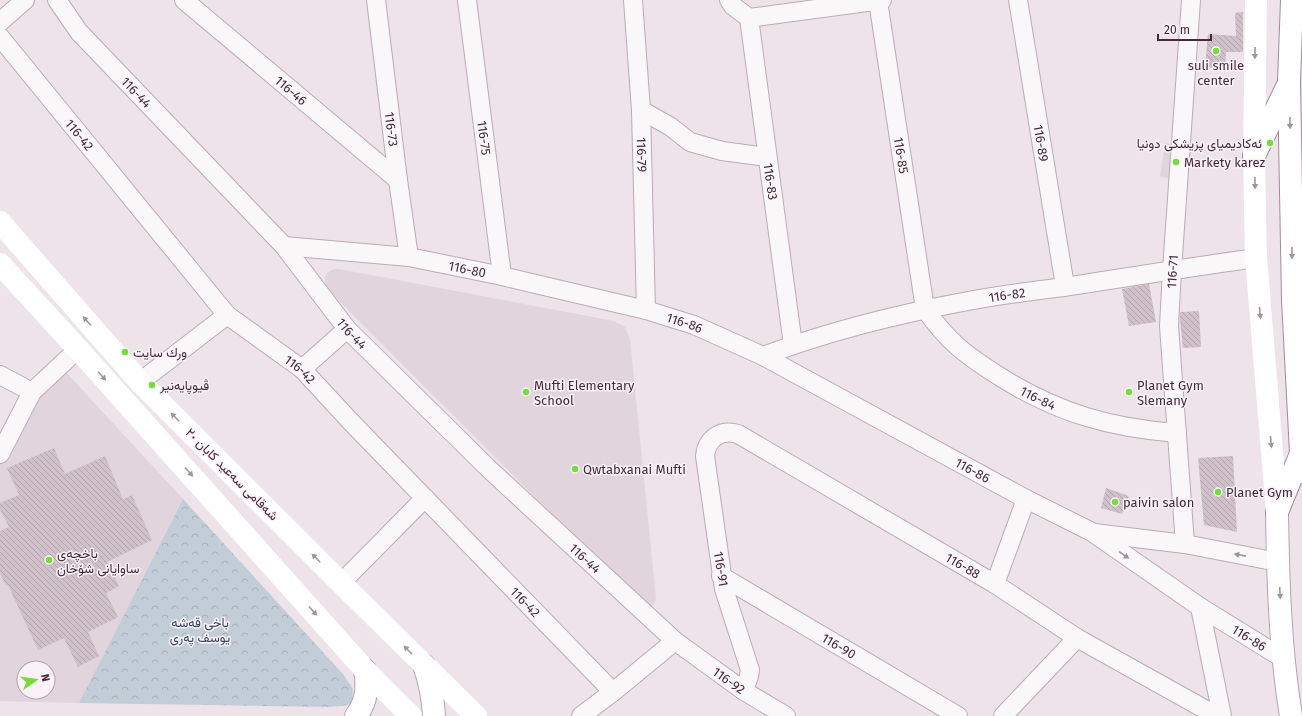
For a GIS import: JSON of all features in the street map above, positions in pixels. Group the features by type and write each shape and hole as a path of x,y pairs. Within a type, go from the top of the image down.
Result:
{"main road":[{"path":"1256,0 1254,156 1256,258 1277,512 1278,562 1289,715"},
{"path":"1277,512 1301,464 1292,300 1289,82 1292,0"},
{"path":"1254,156 1289,82"},
{"name":"شەقامی سەعید کابان ٢٠","path":"0,222 140,382 340,583 476,716"},
{"path":"0,264 365,670 411,716"},
{"path":"27,295 48,277"},
{"path":"424,665 430,682 434,716"},
{"path":"356,716 363,705 367,694 365,670"}],"street":[{"path":"0,22 25,0"},
{"name":"116-44","path":"57,0 80,32 284,246 347,329 489,469 675,641"},
{"name":"116-46","path":"184,0 398,180"},
{"name":"116-73","path":"376,0 409,258"},
{"name":"116-75","path":"467,0 502,276"},
{"name":"116-79","path":"633,0 641,110 646,310"},
{"path":"729,0 733,6 749,18 880,0"},
{"name":"116-85","path":"880,0 925,309"},
{"name":"116-89","path":"1018,0 1065,286"},
{"name":"116-71","path":"1185,544 1169,326 1191,0"},
{"name":"116-83","path":"749,18 793,345"},
{"name":"116-42","path":"0,38 227,315 302,369 351,422 613,692"},
{"path":"641,110 671,127 690,142 722,151 768,157"},
{"name":"116-80","path":"284,246 409,258 502,276 646,310"},
{"name":"116-82","path":"763,356 828,334 925,309 1065,286 1256,258"},
{"name":"116-84","path":"925,309 950,341 963,352 976,362 1020,389 1045,402 1085,417 1120,426 1177,433"},
{"name":"116-86","path":"646,310 694,325 763,356 1026,499 1092,532 1200,607 1284,659"},
{"path":"140,382 227,315"},
{"path":"302,369 347,329"},
{"path":"0,454 32,392 78,349"},
{"path":"0,375 32,392"},
{"name":"116-88","path":"708,443 718,434 725,432 738,434 995,584 1077,638 1217,716"},
{"name":"116-91","path":"708,443 705,456 721,576 727,602 750,670 744,691"},
{"path":"340,583 425,498"},
{"path":"995,584 1026,499"},
{"path":"1092,532 1185,544 1278,562"},
{"name":"116-90","path":"721,576 958,716"},
{"path":"1200,607 1222,716"},
{"path":"1003,716 1077,638"},
{"path":"581,716 675,641"},
{"name":"116-92","path":"675,641 744,691 786,716"}],"shaded area":[{"name":"Markety karez","path":"1165,143 1192,148 1187,181 1160,177"},
{"name":"Qwtabxanai Mufti","path":"334,269 614,321 625,327 630,339 656,599 653,605 650,607 644,606 332,294 326,287 325,277 327,273"},
{"path":"46,366 62,368 183,499 79,703 0,701 0,463"}],"green space":[{"name":"باخی قەشە یوسف پەری","path":"183,499 343,674 353,689 352,701 348,705 328,707 79,703"}],"building":[{"path":"1243,12 1243,52 1226,52 1225,70 1205,67 1208,34 1236,36 1235,13"},
{"path":"1149,284 1156,322 1129,326 1122,289"},
{"path":"1199,311 1201,347 1183,348 1180,312"},
{"name":"باخچەی ساوایانی شۆخان","path":"54,448 65,474 105,456 123,499 132,495 152,540 107,562 119,586 106,593 118,617 88,632 99,656 78,667 64,638 38,650 8,585 6,586 0,573 0,531 9,527 0,509 0,503 19,495 7,468"},
{"name":"Planet Gym","path":"1233,456 1237,532 1204,525 1198,458"},
{"name":"paivin salon","path":"1106,488 1129,496 1122,514 1101,508"}],"place":[{"name":"suli smile center","path":"1216,51"},
{"name":"ئەکادیمیای پزیشکی دونیا","path":"1270,143"},
{"name":"Markety karez","path":"1176,162"},
{"name":"ورك سايت","path":"125,352"},
{"name":"ڤیوپایەنیر","path":"152,385"},
{"name":"Mufti Elementary School","path":"526,392"},
{"name":"Planet Gym Slemany","path":"1129,392"},
{"name":"Qwtabxanai Mufti","path":"575,469"},
{"name":"Planet Gym","path":"1218,492"},
{"name":"paivin salon","path":"1115,502"},
{"name":"باخچەی ساوایانی شۆخان","path":"49,560"}]}
